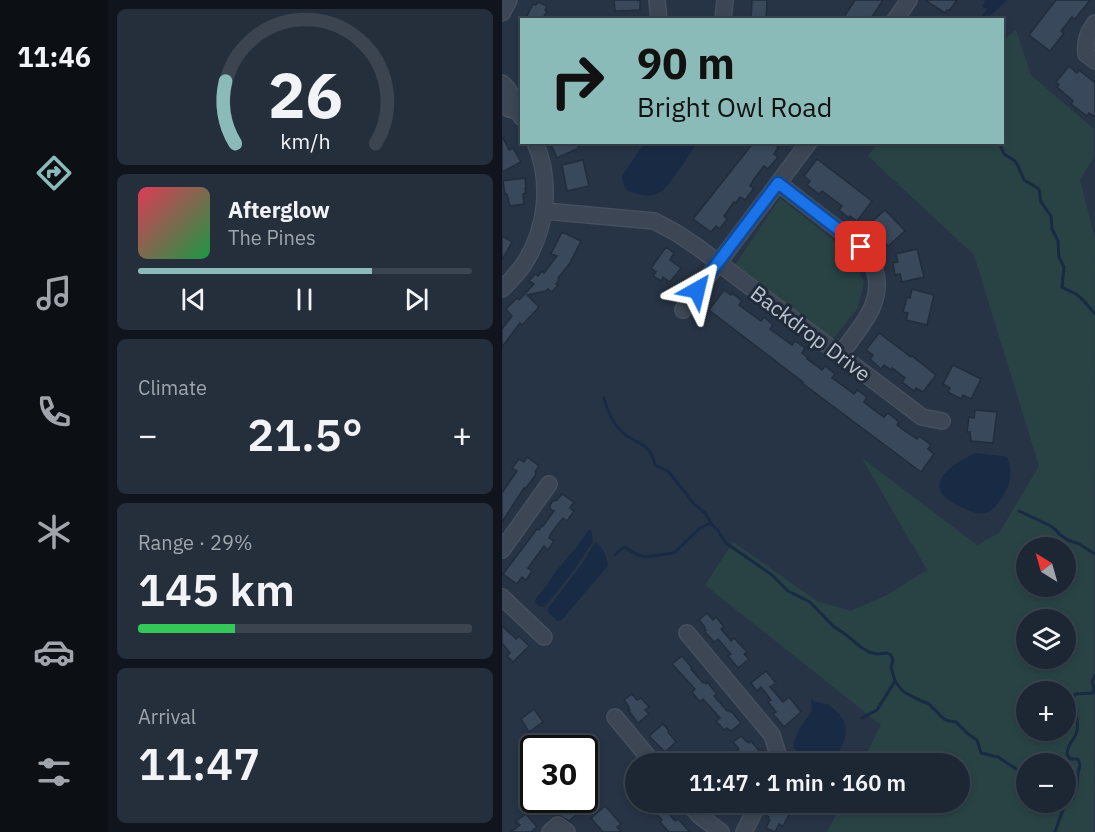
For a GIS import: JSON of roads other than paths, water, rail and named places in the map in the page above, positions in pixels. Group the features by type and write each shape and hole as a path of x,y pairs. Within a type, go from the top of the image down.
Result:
{"street":[{"path":"502,13 509,0"},
{"path":"657,0 659,18"},
{"path":"723,18 725,0"},
{"path":"896,18 909,0"},
{"path":"1094,23 1086,36 1085,45 1086,54 1094,61"},
{"path":"502,83 512,93 519,114"},
{"path":"502,100 509,109 519,114"},
{"path":"502,288 529,256 545,211 544,177 536,144"},
{"path":"683,310 807,144"},
{"path":"778,183 861,247 872,263 877,289 874,303 868,316 840,355"},
{"name":"Backdrop Drive","path":"545,211 654,221 675,232 922,417 942,421"},
{"path":"502,550 549,484"},
{"path":"502,597 544,637"},
{"path":"687,633 772,735 777,753"},
{"path":"615,717 645,753"},
{"path":"697,813 721,832"},
{"path":"744,832 754,813"},
{"path":"550,832 559,825 567,832"}],"water":[{"path":"985,0 1007,0 985,18 982,16 987,9 982,7"},
{"path":"643,144 696,144 665,189 658,194 648,196 628,191 622,176"},
{"path":"975,453 1007,457 1010,466 1010,480 1003,496 992,510 986,513 971,511 950,501 942,494 940,486 941,479 946,472"},
{"path":"588,530 591,530 593,541 577,566 549,602 544,607 538,606 535,602 536,598"},
{"path":"596,542 605,553 608,566 565,617 557,621 547,611 548,608"},
{"path":"811,699 827,704 842,718 846,730 838,753 796,753 793,744 800,727 812,711"}],"waterway":[{"path":"1000,144 1004,154 1015,161 1024,180 1039,189 1041,202 1051,216 1052,229 1058,241 1059,257 1064,267 1062,287 1079,296 1095,314"},
{"path":"604,398 615,425 627,436 646,447 655,465 669,472 694,504 705,513 726,543 772,575 788,591 810,602 833,626 862,648 877,654 891,655 893,660 891,667 895,681 904,692 929,704 944,719 956,722 977,740 981,753 998,757 1016,769"},
{"path":"1019,511 1049,525 1068,540 1095,554"},
{"path":"615,555 624,547 645,557 674,553 700,528 711,523"},
{"path":"1055,832 1066,804 1073,798 1080,764 1078,759 1070,759 1067,754 1077,728 1077,710 1072,701 1075,694 1093,693 1092,682 1095,675"},
{"path":"862,718 877,710 895,681"}]}
